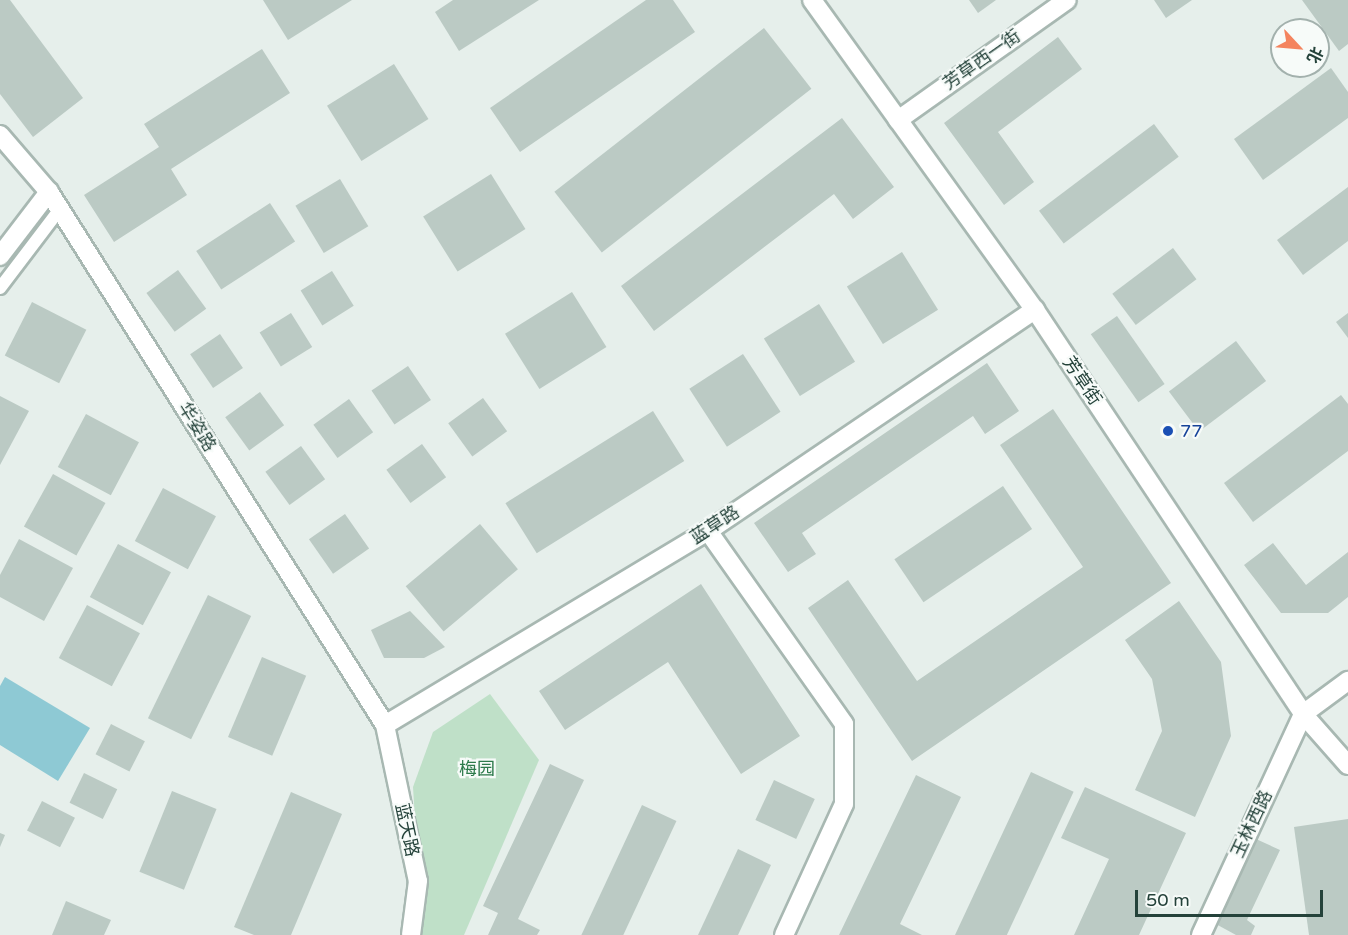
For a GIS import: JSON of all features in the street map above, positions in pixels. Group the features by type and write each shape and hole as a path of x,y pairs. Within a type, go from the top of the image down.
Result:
{"street":[{"name":"芳草街","path":"812,0 1035,310 1303,714 1348,765"},
{"name":"芳草西一街","path":"898,120 1067,0"},
{"name":"华姿路","path":"0,135 49,192 385,726"},
{"path":"0,256 49,192"},
{"name":"蓝草路","path":"385,726 708,531 1035,310"},
{"path":"708,531 844,724 844,804 784,935"},
{"path":"1303,714 1348,681"},
{"name":"玉林西路","path":"1201,935 1303,714"},
{"name":"蓝天路","path":"385,726 418,881 411,935"}],"lane":[{"path":"0,288 60,209"}],"green space":[{"name":"梅园","path":"490,694 539,760 464,935 422,935 413,787 433,732"}],"water":[{"path":"5,677 90,728 58,781 0,745 0,686"}],"building":[{"path":"0,0 10,0 83,98 33,137 0,94"},
{"path":"263,0 352,0 288,40"},
{"path":"453,0 539,0 459,51 435,12"},
{"path":"646,0 673,0 695,32 520,152 490,108"},
{"path":"969,0 996,0 978,13"},
{"path":"1154,0 1192,0 1166,18"},
{"path":"1302,0 1348,0 1348,44 1339,51 1330,39 1330,18 1315,18"},
{"path":"764,28 811,89 602,252 554,192"},
{"path":"1058,37 1082,69 998,132 1034,182 1004,205 944,123"},
{"path":"262,49 290,93 171,169 187,195 114,242 84,195 159,147 144,124"},
{"path":"394,64 428,119 361,161 327,106"},
{"path":"1330,69 1348,92 1348,118 1263,180 1234,139 1317,78 1330,78"},
{"path":"842,118 894,187 853,219 834,194 654,331 621,286"},
{"path":"1154,124 1179,157 1064,243 1039,211"},
{"path":"491,174 525,229 458,272 423,216"},
{"path":"340,179 368,226 324,253 295,206"},
{"path":"1348,187 1348,241 1303,275 1277,240"},
{"path":"270,203 295,242 221,290 196,251"},
{"path":"1173,248 1196,279 1136,325 1112,294"},
{"path":"902,252 938,310 883,344 847,286"},
{"path":"178,270 206,309 175,332 146,293"},
{"path":"332,271 354,306 322,325 301,291"},
{"path":"572,292 606,347 539,389 505,334"},
{"path":"32,302 86,330 59,383 5,355"},
{"path":"819,304 855,362 800,396 764,338"},
{"path":"291,313 312,347 281,367 260,333"},
{"path":"1348,313 1348,338 1336,322"},
{"path":"1117,316 1165,384 1138,402 1091,334"},
{"path":"220,334 243,368 213,388 190,354"},
{"path":"1236,341 1266,381 1199,431 1169,392"},
{"path":"743,354 781,412 727,447 689,389"},
{"path":"987,363 1019,411 985,434 973,416 802,533 816,554 788,572 754,523"},
{"path":"408,366 431,400 394,425 372,391"},
{"path":"260,392 284,425 249,450 225,417"},
{"path":"1341,395 1348,404 1348,451 1253,522 1224,483"},
{"path":"0,396 29,411 0,465"},
{"path":"483,398 507,431 472,456 448,423"},
{"path":"349,399 373,432 338,458 313,425"},
{"path":"1053,409 1171,583 912,761 808,608 848,580 917,681 1083,567 1000,445"},
{"path":"653,411 684,461 537,553 505,503"},
{"path":"86,414 139,442 111,495 58,467"},
{"path":"422,444 446,477 411,503 386,470"},
{"path":"301,446 325,479 290,505 265,472"},
{"path":"53,474 105,503 76,556 24,526"},
{"path":"1003,486 1032,529 923,602 894,559"},
{"path":"163,488 216,516 188,569 135,541"},
{"path":"345,514 369,548 333,574 309,539"},
{"path":"480,524 518,569 444,632 406,586"},
{"path":"19,539 73,568 44,621 0,597 0,575"},
{"path":"1273,543 1306,585 1348,552 1348,597 1328,613 1281,613 1244,565"},
{"path":"118,544 171,572 143,625 90,597"},
{"path":"701,584 800,736 741,774 668,662 565,730 539,691"},
{"path":"208,595 251,616 191,739 148,718"},
{"path":"1179,601 1221,662 1231,736 1195,817 1135,790 1162,731 1152,679 1125,640"},
{"path":"87,605 140,633 112,686 59,658"},
{"path":"410,611 445,647 424,658 384,658 371,630"},
{"path":"262,657 306,676 272,756 228,737"},
{"path":"111,724 145,741 129,772 96,754"},
{"path":"550,764 584,780 518,919 540,930 537,935 488,935 498,913 483,906"},
{"path":"1031,772 1074,792 1007,935 955,935"},
{"path":"84,773 117,789 103,819 70,803"},
{"path":"916,775 961,797 900,924 922,935 839,935"},
{"path":"774,780 815,799 796,839 755,820"},
{"path":"1085,787 1186,833 1139,935 1074,935 1109,859 1061,838"},
{"path":"172,791 217,809 184,890 139,872"},
{"path":"291,792 342,814 291,935 254,935 234,927"},
{"path":"42,801 75,818 60,847 27,830"},
{"path":"642,805 676,821 623,935 581,935"},
{"path":"1348,819 1348,935 1309,935 1294,827"},
{"path":"0,833 5,835 0,847"},
{"path":"1256,839 1280,850 1247,920 1255,926 1251,935 1236,935 1214,923"},
{"path":"738,849 771,865 738,935 698,935"},
{"path":"66,901 111,920 104,935 52,935"}],"place":[{"name":"77","path":"1168,431"}]}
